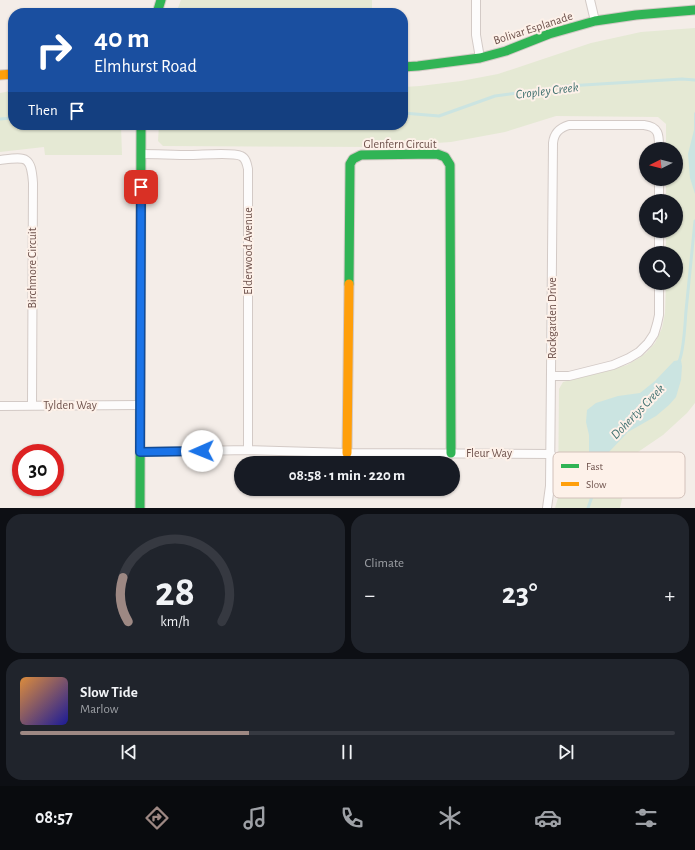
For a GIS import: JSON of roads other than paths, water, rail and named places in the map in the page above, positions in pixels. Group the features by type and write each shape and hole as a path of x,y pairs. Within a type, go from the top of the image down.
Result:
{"street":[{"path":"476,0 476,35 480,58"},
{"path":"590,0 595,21"},
{"name":"Bolivar Esplanade","path":"408,67 480,58 506,51 549,34 595,21 636,15 695,10"},
{"name":"Rockgarden Drive","path":"547,508 549,500 551,454 553,143 559,130 569,125 644,125 654,128 658,134 659,142"},
{"path":"140,130 140,508"},
{"name":"Elderwood Avenue","path":"141,154 232,154 241,156 246,162 248,169 248,450"},
{"name":"Glenfern Circuit","path":"348,453 350,164 353,159 361,155 437,154 447,158 450,165 451,453"},
{"name":"Birchmore Circuit","path":"0,160 23,158 29,162 32,170 32,405"},
{"path":"551,376 569,376 613,364 629,358 639,352 654,334 659,315 659,290"},
{"name":"Tylden Way","path":"0,406 140,405"},
{"name":"Fleur Way","path":"140,452 248,450 348,453 551,454"}],"water":[{"path":"695,112 695,194 690,178 688,154 694,130"},
{"path":"681,360 681,380 676,397 669,405 656,416 628,432 609,452 589,452 589,435 586,422 587,410 596,403 618,396 640,393 655,381 674,361"}],"waterway":[{"name":"Cropley Creek","path":"408,113 439,116 495,96 567,86 682,79 695,80"},
{"name":"Cropley Creek","path":"0,119 8,118"},
{"name":"Dohertys Creek","path":"678,363 682,353 684,338 695,221"},
{"name":"Dohertys Creek","path":"588,508 592,498"}]}
